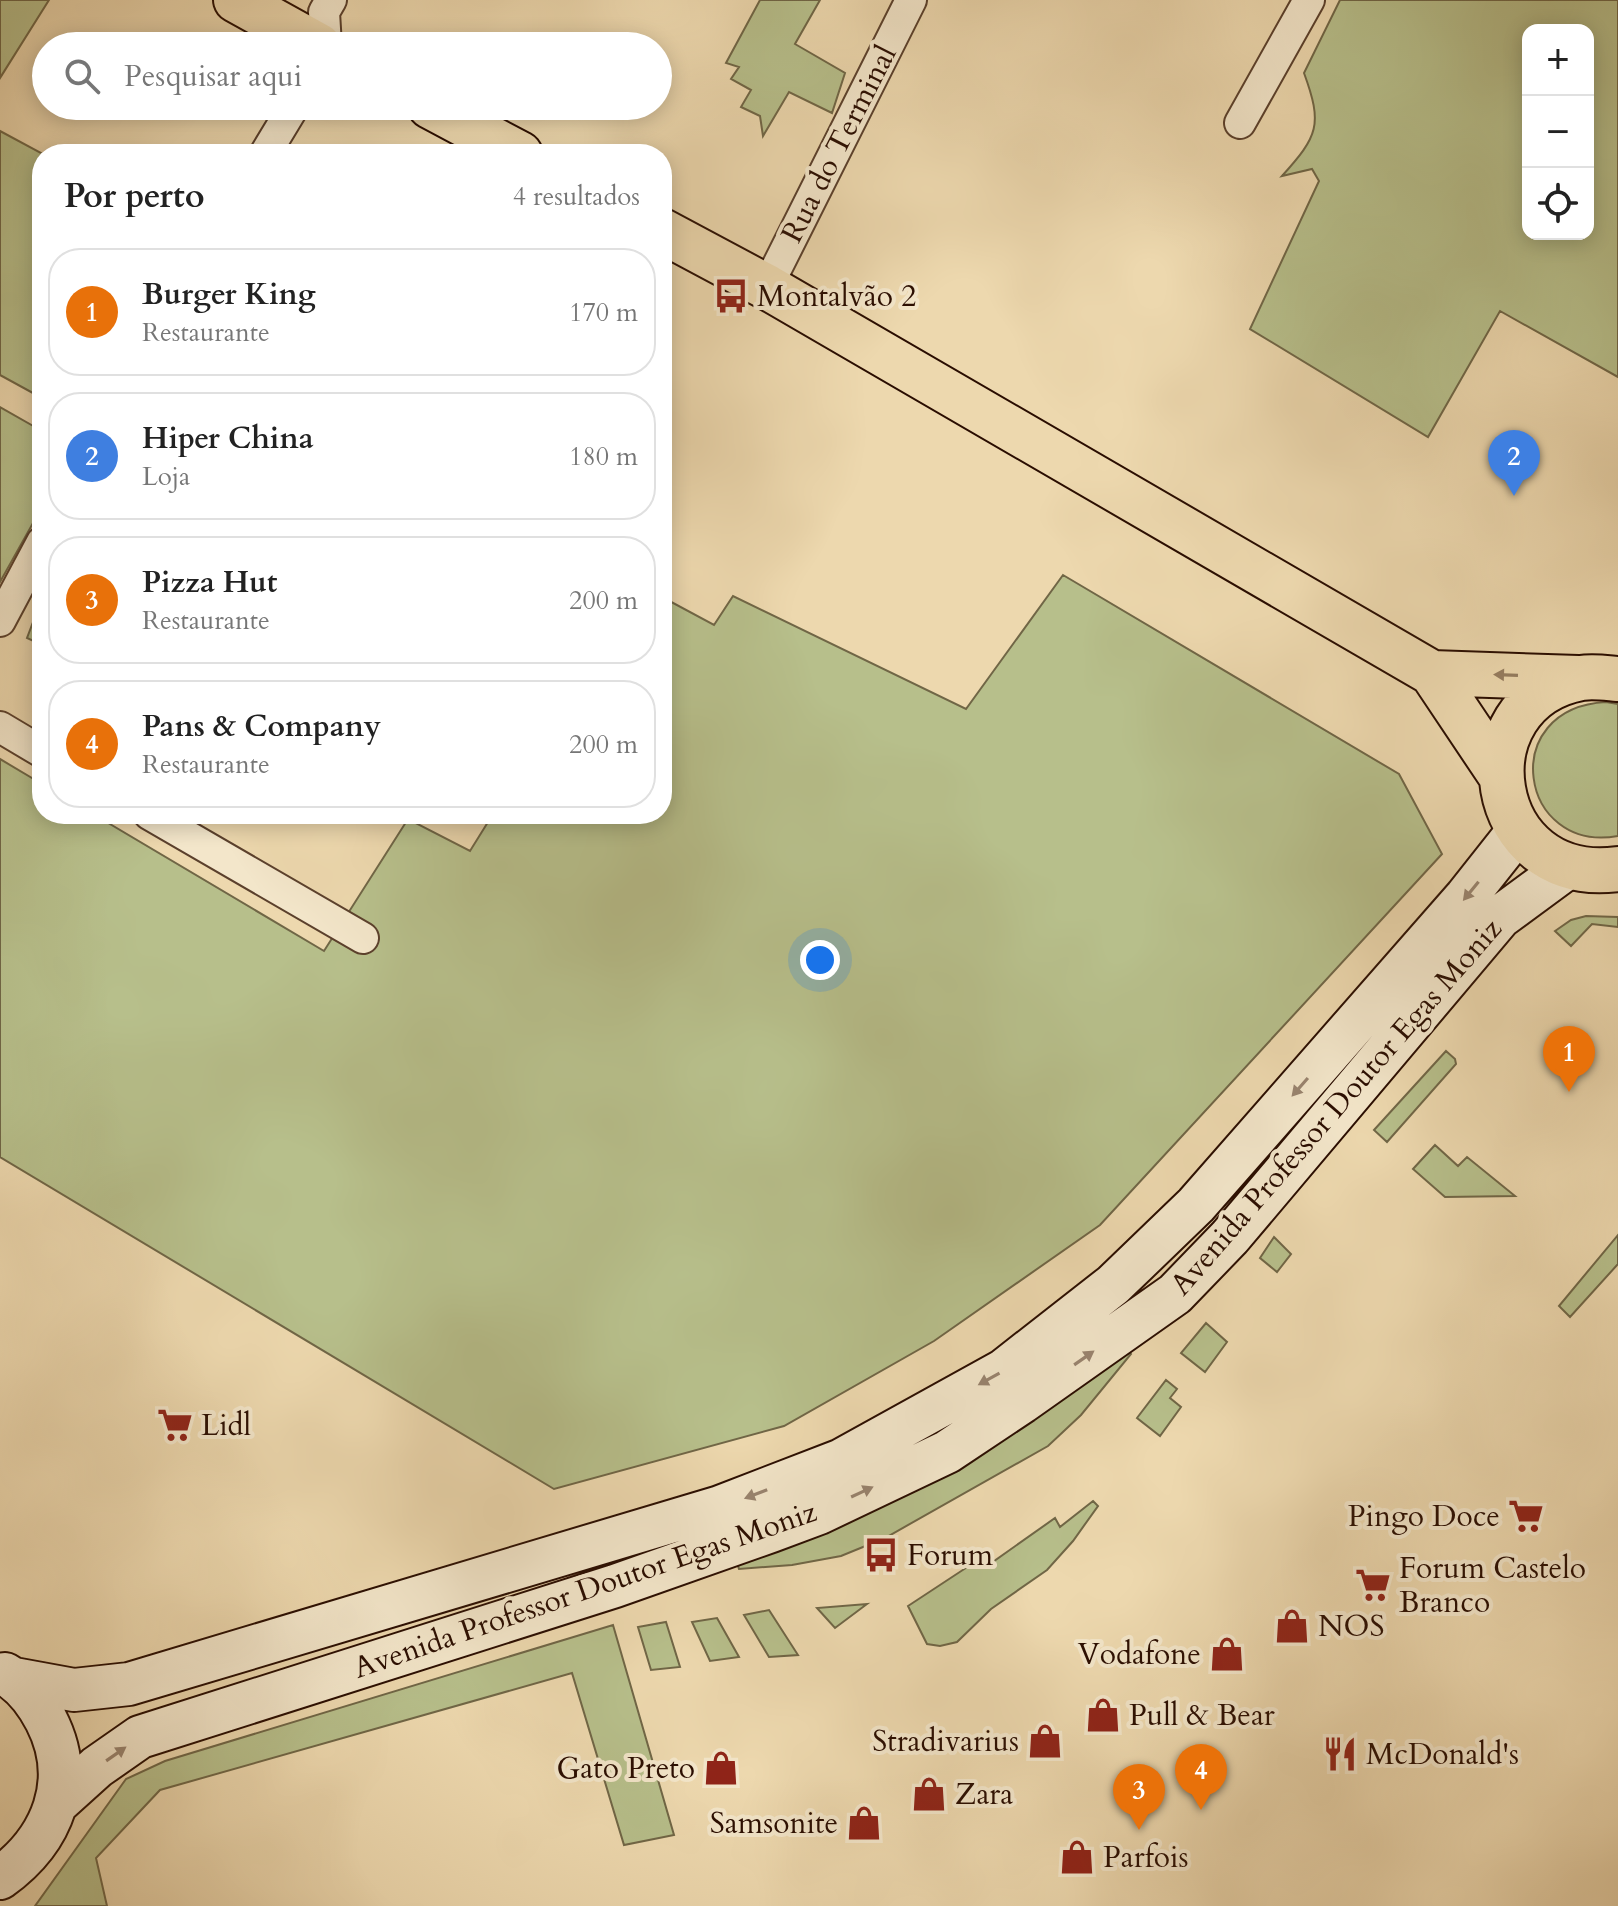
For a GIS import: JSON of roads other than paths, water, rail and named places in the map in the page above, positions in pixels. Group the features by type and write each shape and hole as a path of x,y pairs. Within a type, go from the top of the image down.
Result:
{"main road":[{"path":"236,0 294,32"},
{"path":"456,120 501,144"},
{"path":"672,236 767,287 1432,673 1501,776"},
{"path":"1432,673 1599,678"},
{"path":"1599,678 1545,692 1518,719 1503,753 1502,792 1519,830 1544,854 1568,867 1599,871 1618,869"},
{"name":"Avenida Professor Doutor Egas Moniz","path":"7,1675 74,1690 129,1684 720,1507 842,1460 1003,1371 1113,1285 1196,1205 1466,897 1519,830"},
{"name":"Avenida Professor Doutor Egas Moniz","path":"56,1804 97,1767 140,1737 615,1586 771,1531 819,1513 947,1452 1175,1294 1230,1237 1500,917 1568,867"},
{"path":"0,1878 26,1858 44,1833 56,1804 60,1769 53,1735 38,1704 7,1675"}],"street":[{"path":"325,32 324,12 331,0"},
{"path":"1240,123 1309,0"},
{"name":"Rua do Terminal","path":"767,287 907,2"},
{"path":"271,144 286,120"},
{"path":"0,621 32,561"},
{"path":"0,727 32,746"},
{"path":"166,824 363,938"}],"place":[{"name":"Montalvão 2","path":"731,296"},
{"name":"Hiper China","path":"1514,496"},
{"name":"Burger King","path":"1569,1092"},
{"name":"Lidl","path":"175,1425"},
{"name":"Pingo Doce","path":"1526,1516"},
{"name":"Forum","path":"881,1555"},
{"name":"Forum Castelo Branco","path":"1373,1585"},
{"name":"NOS","path":"1292,1626"},
{"name":"Vodafone","path":"1227,1654"},
{"name":"Pull & Bear","path":"1103,1715"},
{"name":"Stradivarius","path":"1045,1741"},
{"name":"McDonald's","path":"1340,1754"},
{"name":"Gato Preto","path":"721,1768"},
{"name":"Zara","path":"929,1794"},
{"name":"Pans & Company","path":"1201,1810"},
{"name":"Samsonite","path":"864,1823"},
{"name":"Pizza Hut","path":"1139,1830"},
{"name":"Parfois","path":"1077,1857"}]}
